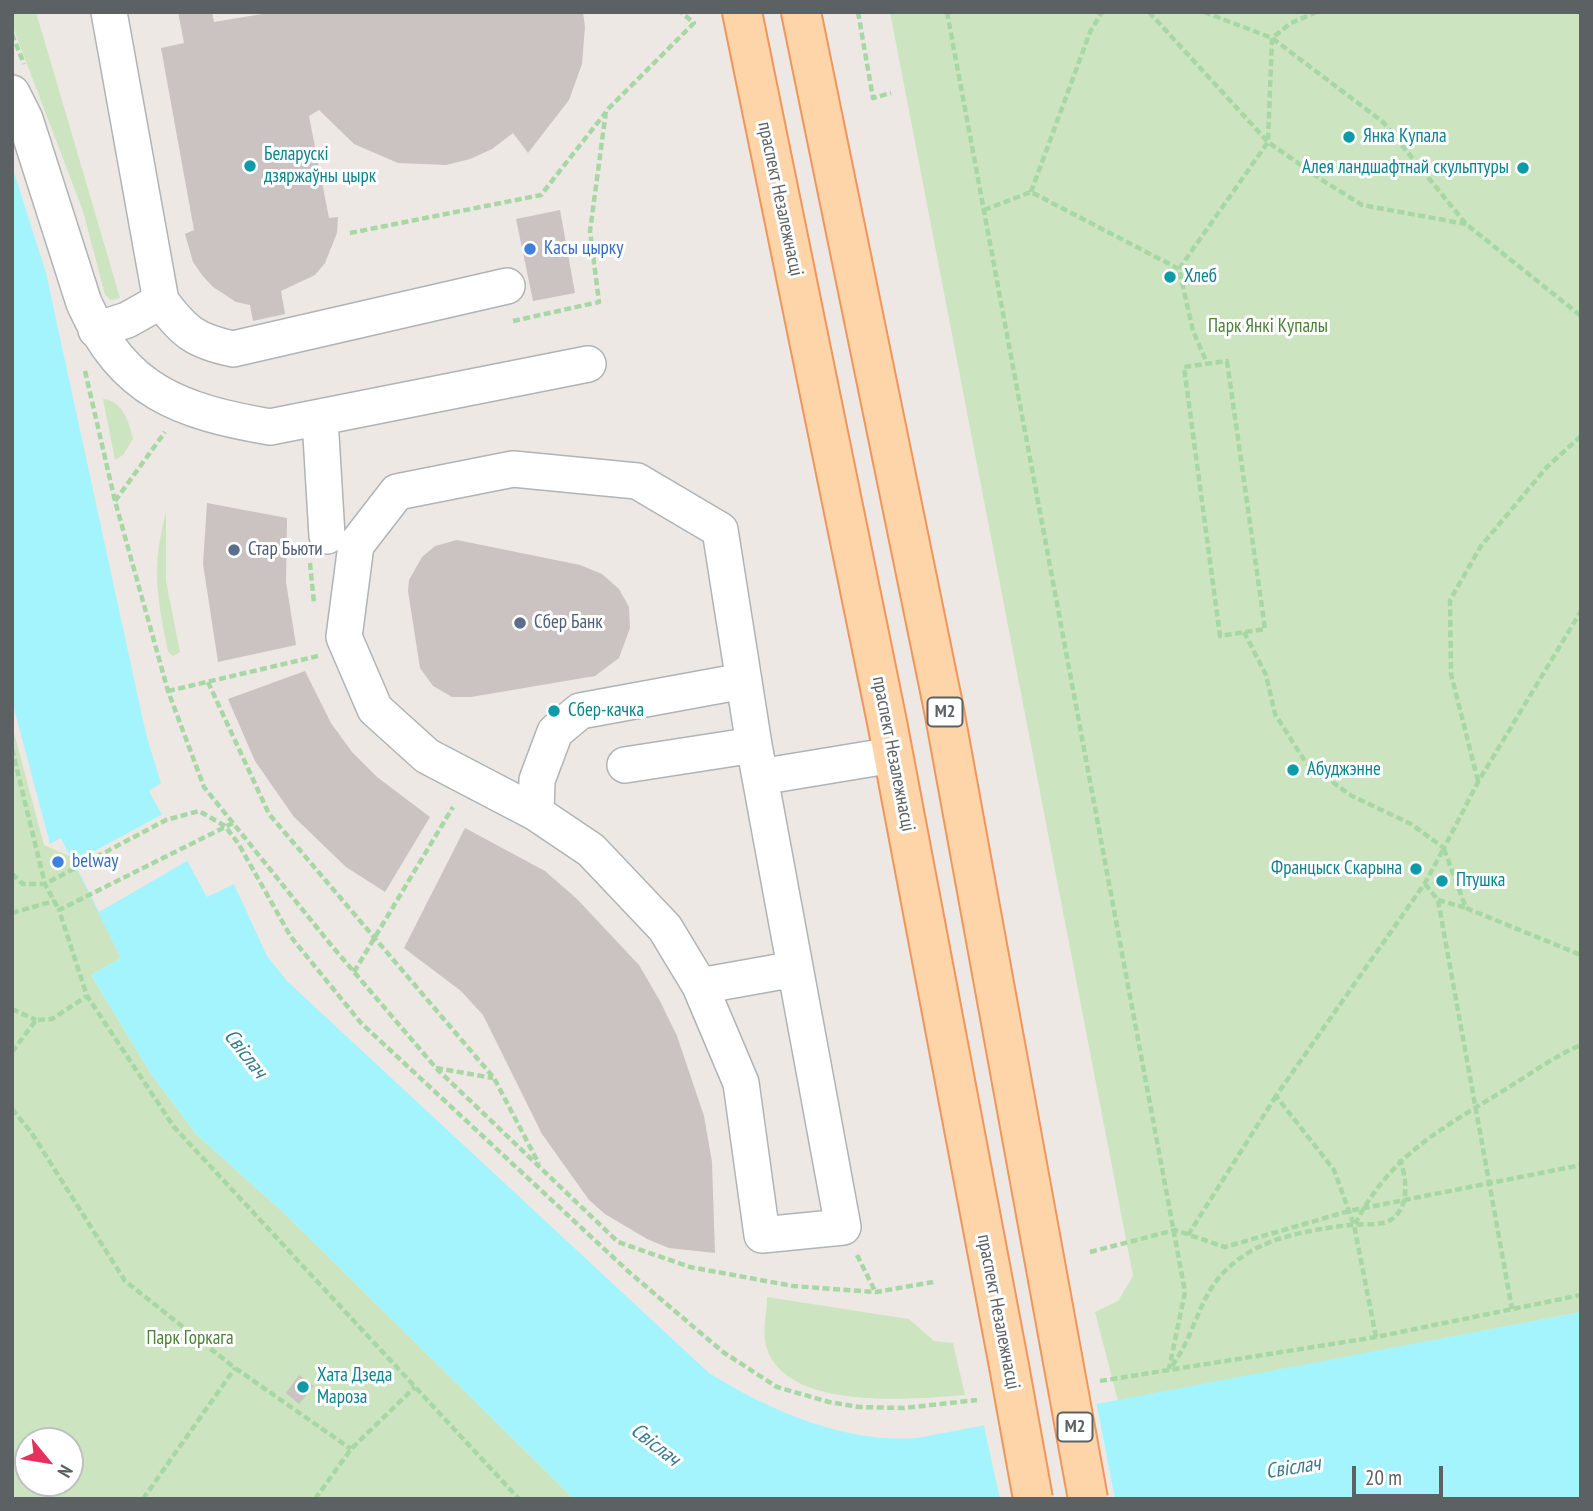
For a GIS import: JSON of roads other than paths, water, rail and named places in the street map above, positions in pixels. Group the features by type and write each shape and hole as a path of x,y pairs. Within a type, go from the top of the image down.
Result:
{"main road":[{"name":"праспект Незалежнасці","path":"742,12 893,755 1033,1499"},
{"name":"М2","path":"801,12 942,697 1088,1499"}],"lane":[{"path":"108,12 161,300 179,324 202,342 233,349 507,286"},
{"path":"12,93 25,119 84,303 96,330 141,382 167,400 227,419 270,427 588,364"},
{"path":"96,330 127,320 161,300"},
{"path":"318,549 320,419"},
{"path":"513,469 637,481 720,530 757,761 843,1227 762,1235 741,1083 700,986 665,928 591,850 536,813 427,756 375,709 344,637 356,545 397,492 513,469"},
{"path":"536,813 537,780 555,732 580,711 743,681"},
{"path":"625,765 893,755"},
{"path":"700,986 795,969"}],"water":[{"name":"Свіслач","path":"12,166 46,273 146,734 161,783 149,791 207,897 234,884 267,956 287,981 709,1373 757,1400 808,1422 862,1435 917,1438 1581,1312 1581,1499 574,1499 284,1213 196,1134 151,1074 91,975 121,958 61,838 50,844 12,701"}],"place":[{"name":"Янка Купала","path":"1349,137"},
{"name":"Беларускі дзяржаўны цырк","path":"250,166"},
{"name":"Алея ландшафтнай скульптуры","path":"1523,168"},
{"name":"Касы цырку","path":"530,249"},
{"name":"Хлеб","path":"1170,277"},
{"name":"Стар Бьюти","path":"234,550"},
{"name":"Сбер Банк","path":"520,623"},
{"name":"Сбер-качка","path":"554,711"},
{"name":"Абуджэнне","path":"1293,770"},
{"name":"belway","path":"58,862"},
{"name":"Францыск Скарына","path":"1416,869"},
{"name":"Птушка","path":"1442,881"},
{"name":"Хата Дзеда Мароза","path":"303,1387"}],"park label":[{"name":"Парк Янкі Купалы","path":"1268,327"},
{"name":"Парк Горкага","path":"190,1339"}]}
